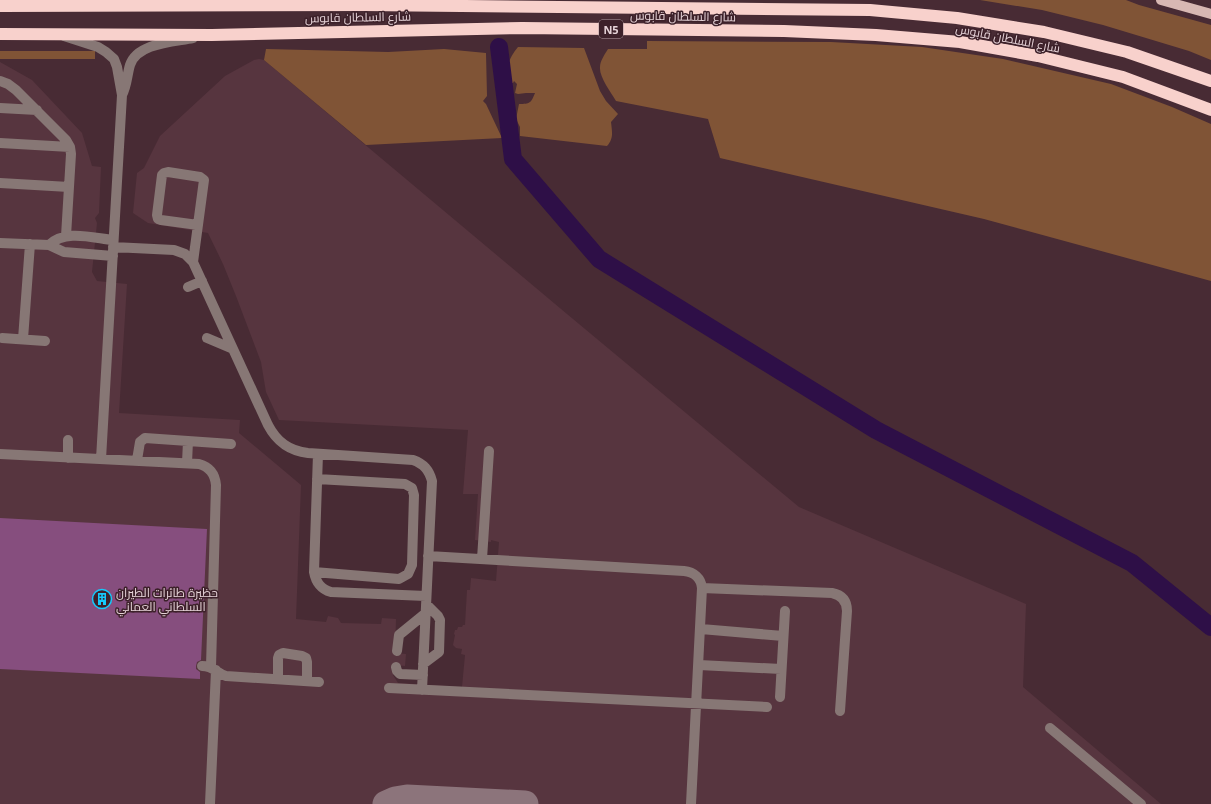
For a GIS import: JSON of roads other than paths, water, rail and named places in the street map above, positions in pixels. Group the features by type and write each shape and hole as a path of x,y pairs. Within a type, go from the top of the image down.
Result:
{"highway":[{"name":"شارع السلطان قابوس","path":"0,6 358,2 886,12 957,18 1044,32 1127,52 1211,80"},
{"name":"شارع السلطان قابوس","path":"0,34 212,34 522,28 784,31 944,40 1038,56 1122,77 1211,110"}],"main road":[{"path":"1161,0 1211,14"}],"lane":[{"path":"56,34 98,47 110,56 116,64 122,96 101,459"},
{"path":"122,96 131,63 143,50 212,34"},
{"path":"0,81 8,84 16,90 66,140 70,147 71,154 66,236"},
{"path":"0,108 37,110"},
{"path":"0,143 70,147"},
{"path":"193,262 205,182 203,179 168,172 164,173 162,175 157,215 158,219 198,225"},
{"path":"0,183 69,187"},
{"path":"48,245 57,239 66,236 113,248"},
{"path":"0,243 48,245 64,252 113,248 174,250 184,254 193,262 268,425 277,440 292,450 300,452 406,459 418,462 428,470 432,482 422,690"},
{"path":"23,339 30,244"},
{"path":"188,287 202,281"},
{"path":"2,338 45,341"},
{"path":"207,338 233,349"},
{"path":"137,460 139,444 143,438 231,444"},
{"path":"68,440 68,458"},
{"path":"187,463 188,441"},
{"path":"482,559 490,451"},
{"path":"0,454 199,464 208,467 214,475 216,480 210,667 210,804"},
{"path":"318,454 315,578 321,587 331,592 426,604 438,616 441,623 439,652 423,664"},
{"path":"314,572 394,579 404,577 411,570 412,565 414,491 408,485 318,479"},
{"path":"413,516 430,518"},
{"path":"428,556 688,571 698,578 702,588 701,629 691,804"},
{"path":"702,588 832,593 841,597 846,605 847,611 840,711"},
{"path":"397,651 400,635 426,604"},
{"path":"780,697 785,612"},
{"path":"701,629 783,636"},
{"path":"278,679 278,658 279,655 283,653 306,658 307,682"},
{"path":"699,665 781,669"},
{"path":"210,667 226,676 319,682"},
{"path":"396,667 400,674 423,675"},
{"path":"389,688 767,707"},
{"path":"1050,728 1141,804"}],"waterway":[{"path":"499,47 513,159 599,259 876,430 1132,563 1211,627"}],"place":[{"name":"حظيرة طائرات الطيران السلطاني العماني","path":"102,599"}]}
